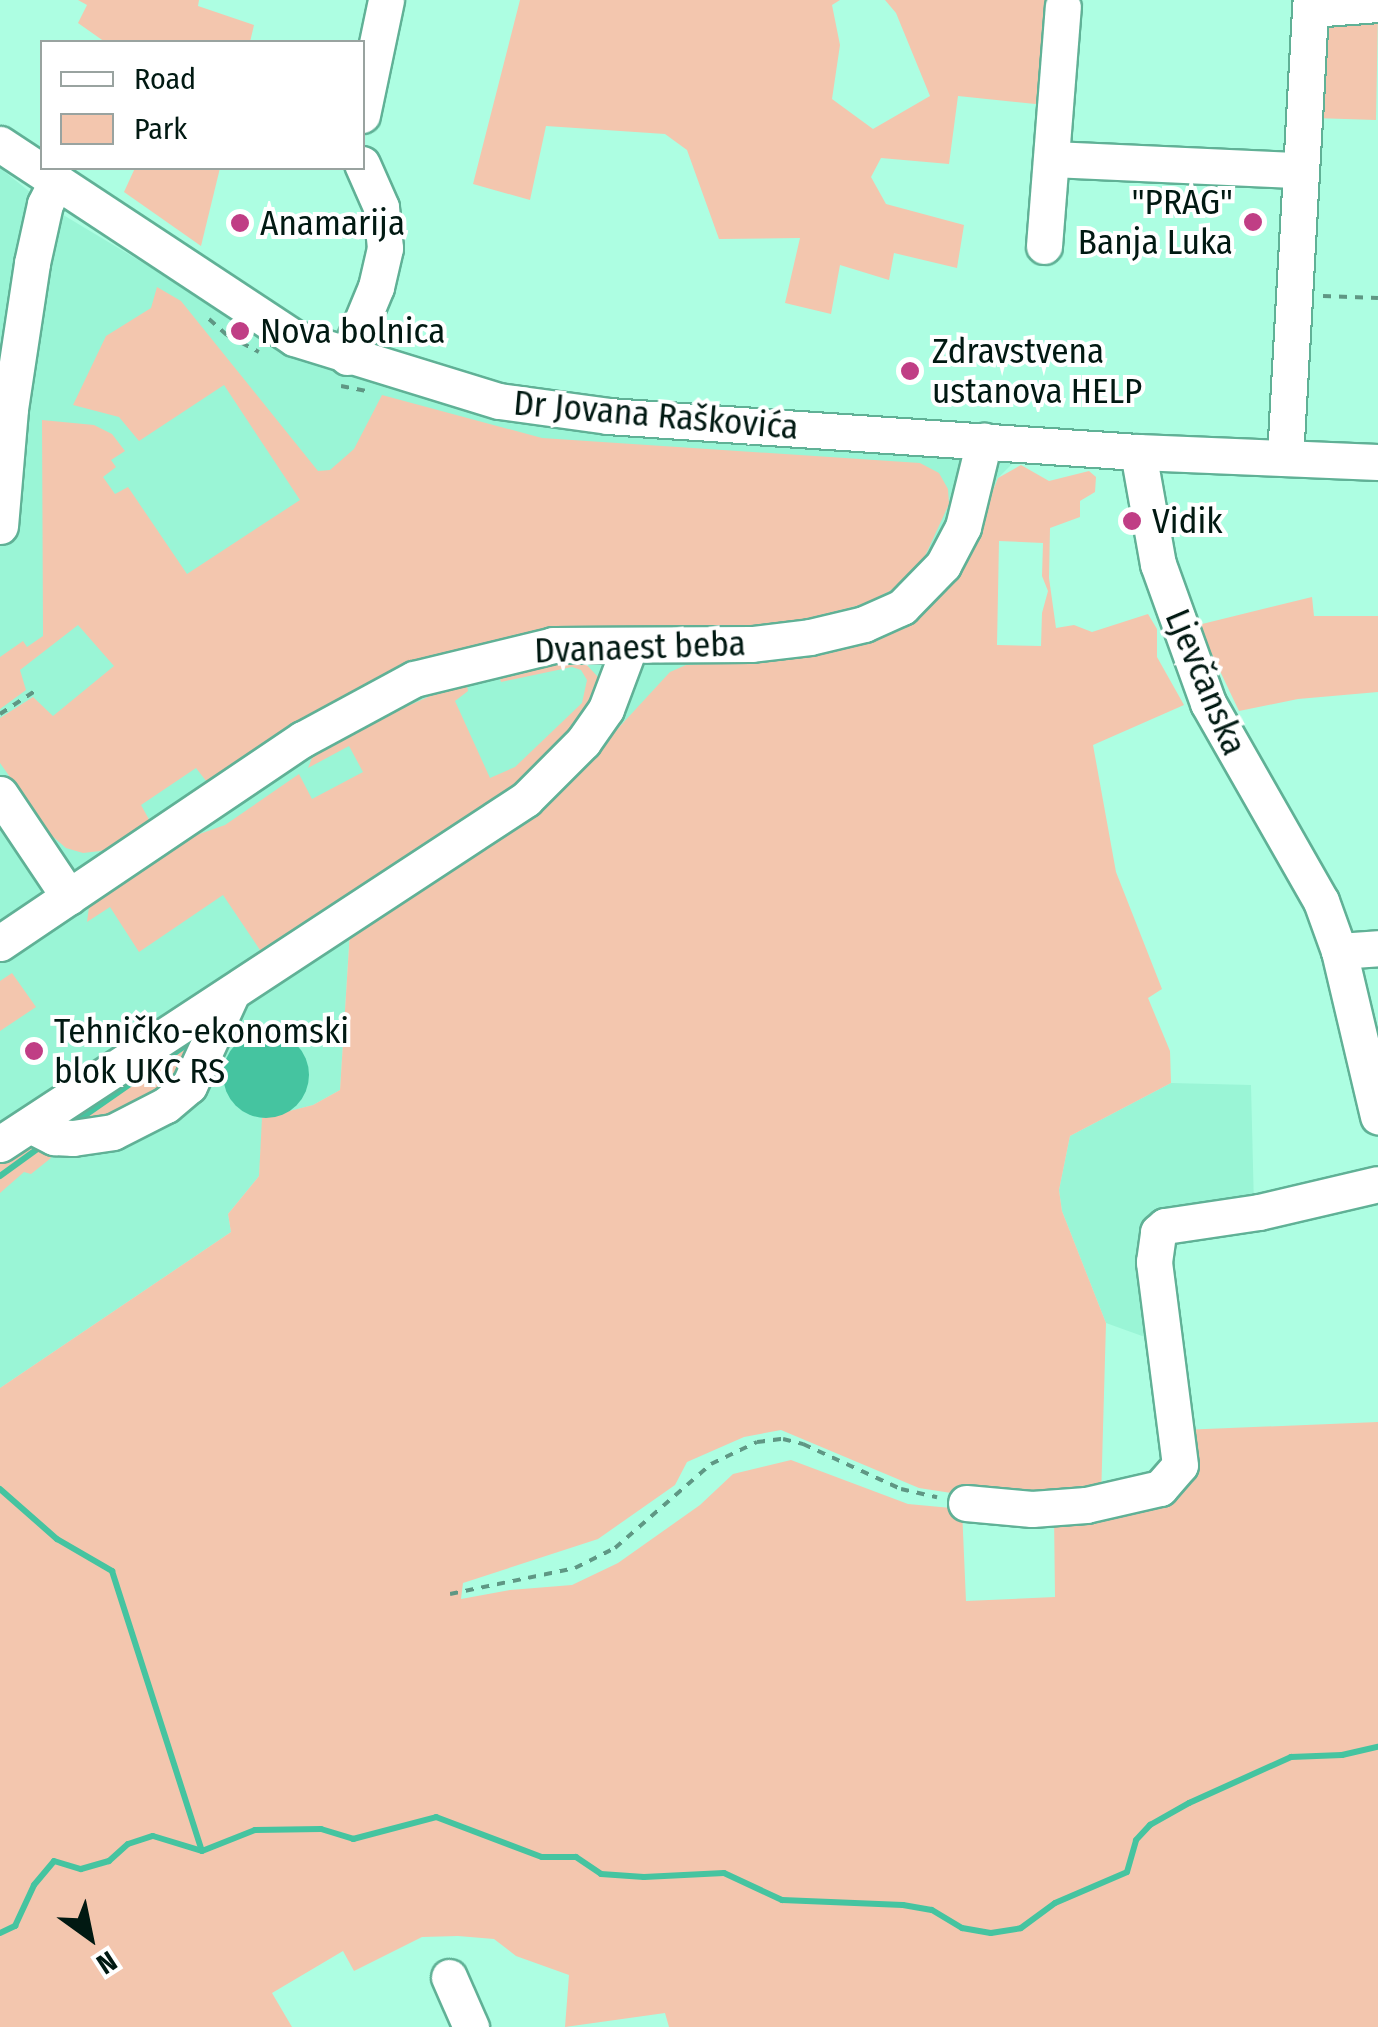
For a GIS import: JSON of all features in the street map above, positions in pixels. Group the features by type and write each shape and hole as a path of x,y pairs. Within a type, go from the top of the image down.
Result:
{"street":[{"path":"365,101 386,0"},
{"path":"1285,458 1298,296 1298,170 1310,5 1378,4"},
{"path":"1044,246 1064,6"},
{"name":"Dr Jovana Raškovića","path":"0,144 340,370 549,411 1138,452 1378,462"},
{"path":"1053,160 1298,170"},
{"path":"340,370 376,287 385,248 381,206 365,170"},
{"path":"0,526 10,409 32,263 45,204 55,184"},
{"name":"Dvanaest beba","path":"0,943 303,739 414,680 553,645 752,644 810,638 864,624 902,606 931,580 958,536 984,441"},
{"name":"Ljevčanska","path":"1138,452 1158,564 1208,704 1306,870 1338,951 1378,1116"},
{"path":"0,1144 552,777 606,709 630,645"},
{"path":"0,794 68,897"},
{"path":"1338,951 1378,948"},
{"path":"30,1125 54,1137 73,1138 113,1132 166,1105 188,1086 231,994"},
{"path":"966,1503 1032,1509 1118,1500 1160,1488 1180,1464 1154,1262 1158,1232 1165,1226 1260,1212 1378,1184"},
{"path":"448,1977 471,2027"}],"path":[{"path":"1298,296 1378,298"},
{"path":"207,317 227,335 270,357"},
{"path":"340,370 366,393 375,390"},
{"path":"0,714 38,689"},
{"path":"450,1594 575,1568 602,1555 652,1520 711,1464 757,1442 783,1439 803,1444 901,1489 966,1503"}],"shaded area":[{"path":"0,168 45,204 270,339 591,428 1016,460 998,478 958,575 920,616 870,642 803,658 686,665 586,763 350,929 340,1090 313,1105 263,1118 259,1176 228,1214 231,1232 0,1388"},
{"path":"266,1032 290,1039 302,1051 309,1075 302,1099 290,1111 266,1118 242,1111 230,1099 223,1075 230,1051 242,1039"},
{"path":"1171,1083 1251,1085 1254,1207 1162,1220 1156,1341 1106,1323 1062,1211 1059,1190 1070,1136"}],"green space":[{"path":"78,0 199,0 198,6 254,25 250,40 102,40 78,23 87,5"},
{"path":"520,0 840,0 832,5 840,45 832,99 873,129 930,96 896,13 885,0 1058,0 1045,105 958,96 949,164 881,158 871,177 886,204 964,225 957,268 894,253 889,280 840,265 831,314 785,303 800,238 719,239 687,150 665,134 546,126 530,200 473,184"},
{"path":"1378,12 1376,120 1314,118 1327,21"},
{"path":"134,170 220,170 201,246 124,192"},
{"path":"157,287 181,301 318,471 330,470 354,449 382,395 542,438 920,463 939,473 948,489 949,504 920,567 890,591 864,604 774,627 562,631 210,786 196,768 141,805 151,823 109,850 83,853 66,848 51,835 0,763 0,718 33,697 53,716 114,666 78,625 20,670 26,690 0,709 0,657 23,641 27,647 43,636 42,420 94,425 112,434 125,451 111,460 116,467 103,477 115,494 128,487 187,574 300,500 224,385 139,441 119,417 73,405 106,336 151,308"},
{"path":"1021,465 1049,481 1089,471 1096,477 1095,492 1080,501 1080,517 1050,528 1049,578 1056,628 1074,625 1092,632 1148,614 1157,629 1157,657 1184,705 1093,745 1116,872 1162,989 1148,998 1170,1051 1171,1083 1070,1136 1059,1190 1062,1211 1106,1323 1101,1499 977,1497 919,1488 781,1430 744,1437 687,1462 675,1485 598,1539 463,1583 461,1599 572,1585 618,1563 700,1505 733,1474 791,1460 908,1504 962,1509 966,1601 1055,1597 1054,1515 1150,1498 1181,1430 1378,1422 1378,2027 669,2027 665,2013 565,2027 569,1975 516,1956 494,1939 458,1936 422,1937 354,1971 343,1951 272,1993 292,2027 0,2027 0,1388 231,1232 228,1214 259,1176 262,1118 313,1105 340,1090 350,930 586,763 670,672 686,665 803,658 870,642 920,616 958,575 998,478","holes":["999,541 1043,543 1042,576 1048,591 1042,613 1041,646 997,645"]},
{"path":"1312,597 1314,616 1378,616 1378,692 1298,699 1239,711 1198,625"},
{"path":"582,660 599,678 598,697 541,771 264,956 223,895 139,952 110,907 87,922 89,907 96,898 174,843 225,825 299,774 312,799 363,772 349,746 308,768 312,758 352,731 466,680 468,691 455,701 490,778 515,767 582,703 587,680 581,670 572,667 501,682 498,672"},
{"path":"12,973 36,1007 0,1031 0,981"},
{"path":"193,1033 186,1078 93,1131 58,1118"},
{"path":"23,1141 46,1151 51,1158 31,1174 24,1172 0,1193 0,1153"}],"waterway":[{"path":"74,1123 195,1039"},
{"path":"0,1176 40,1147"},
{"path":"0,1489 57,1539 112,1571 202,1851"},
{"path":"0,1933 15,1926 34,1885 54,1861 81,1869 109,1861 128,1844 153,1836 202,1851 255,1830 321,1829 353,1839 436,1817 542,1857 576,1857 601,1874 644,1877 724,1873 782,1900 903,1905 932,1910 962,1928 991,1933 1021,1928 1055,1903 1127,1872 1136,1840 1150,1825 1189,1803 1291,1757 1342,1755 1378,1747"}],"place":[{"name":"\"PRAG\" Banja Luka","path":"1253,222"},
{"name":"Anamarija","path":"240,223"},
{"name":"Nova bolnica","path":"240,331"},
{"name":"Zdravstvena ustanova HELP","path":"910,371"},
{"name":"Vidik","path":"1132,521"},
{"name":"Tehničko-ekonomski blok UKC RS","path":"34,1051"}]}
